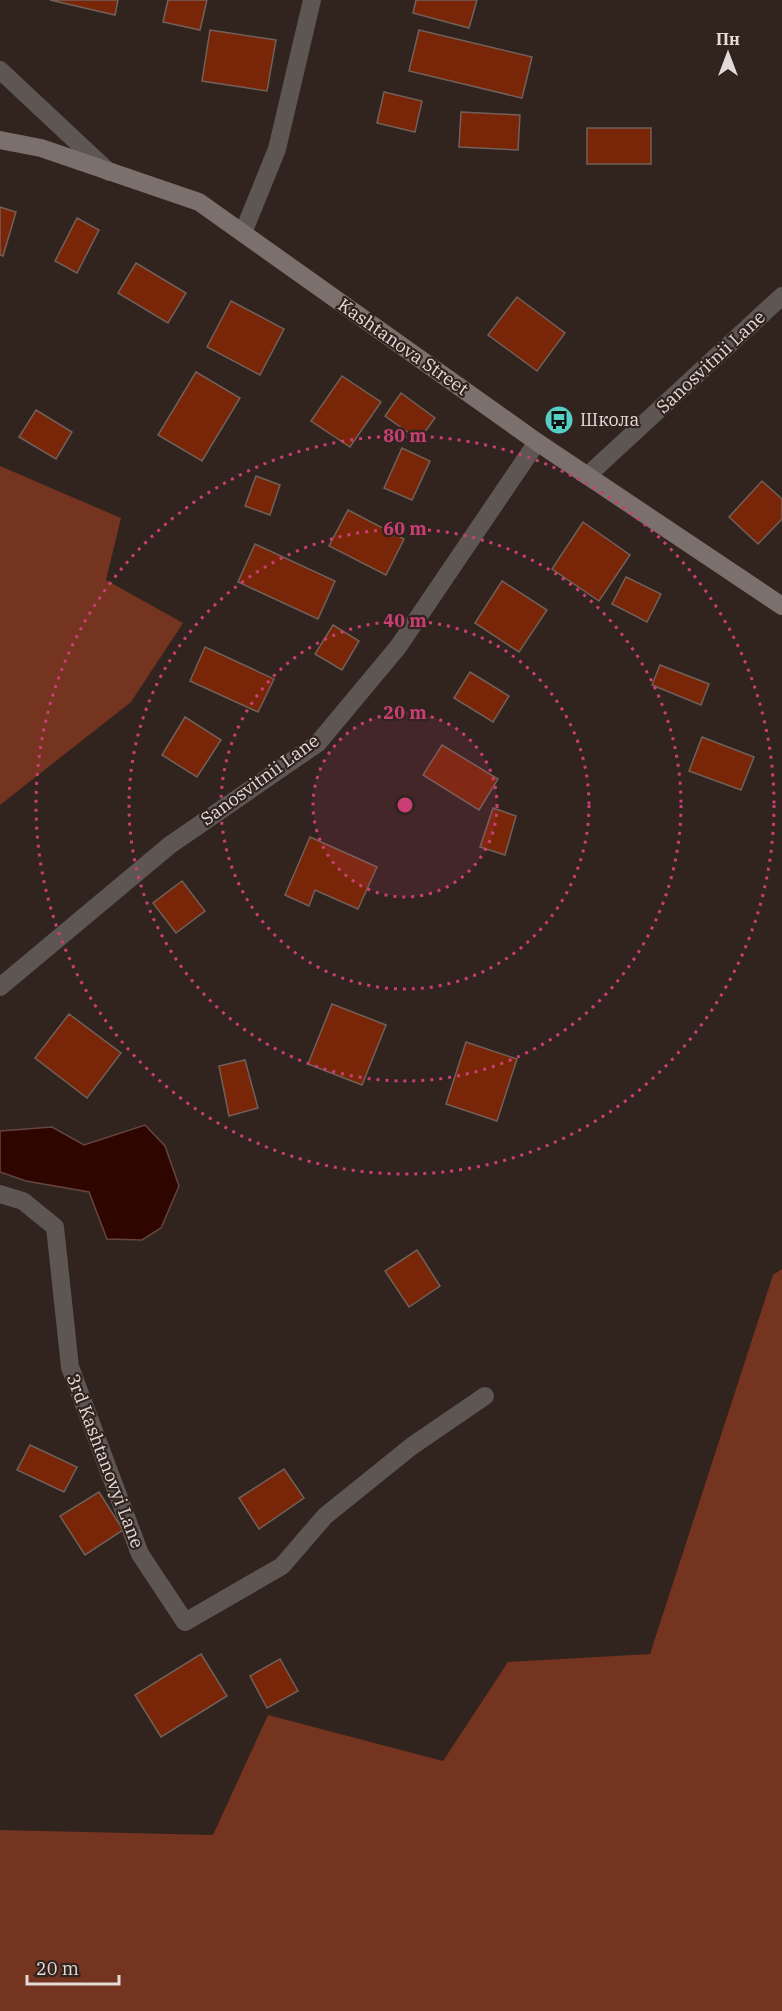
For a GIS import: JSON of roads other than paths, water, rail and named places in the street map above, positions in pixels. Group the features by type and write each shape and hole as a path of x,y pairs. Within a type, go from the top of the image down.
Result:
{"street":[{"path":"243,233 277,149 312,0"},
{"path":"0,70 109,172"},
{"name":"Kashtanova Street","path":"0,140 41,148 200,202 537,442 782,606"},
{"name":"Sanosvitnii Lane","path":"587,476 782,296"},
{"name":"Sanosvitnii Lane","path":"0,987 170,845 318,743 398,647 537,442"},
{"name":"3rd Kashtanovyi Lane","path":"0,1194 23,1201 55,1227 70,1367 140,1554 185,1622 282,1566 325,1516 412,1446 485,1396"}],"place":[{"name":"Школа","path":"559,420"}]}
